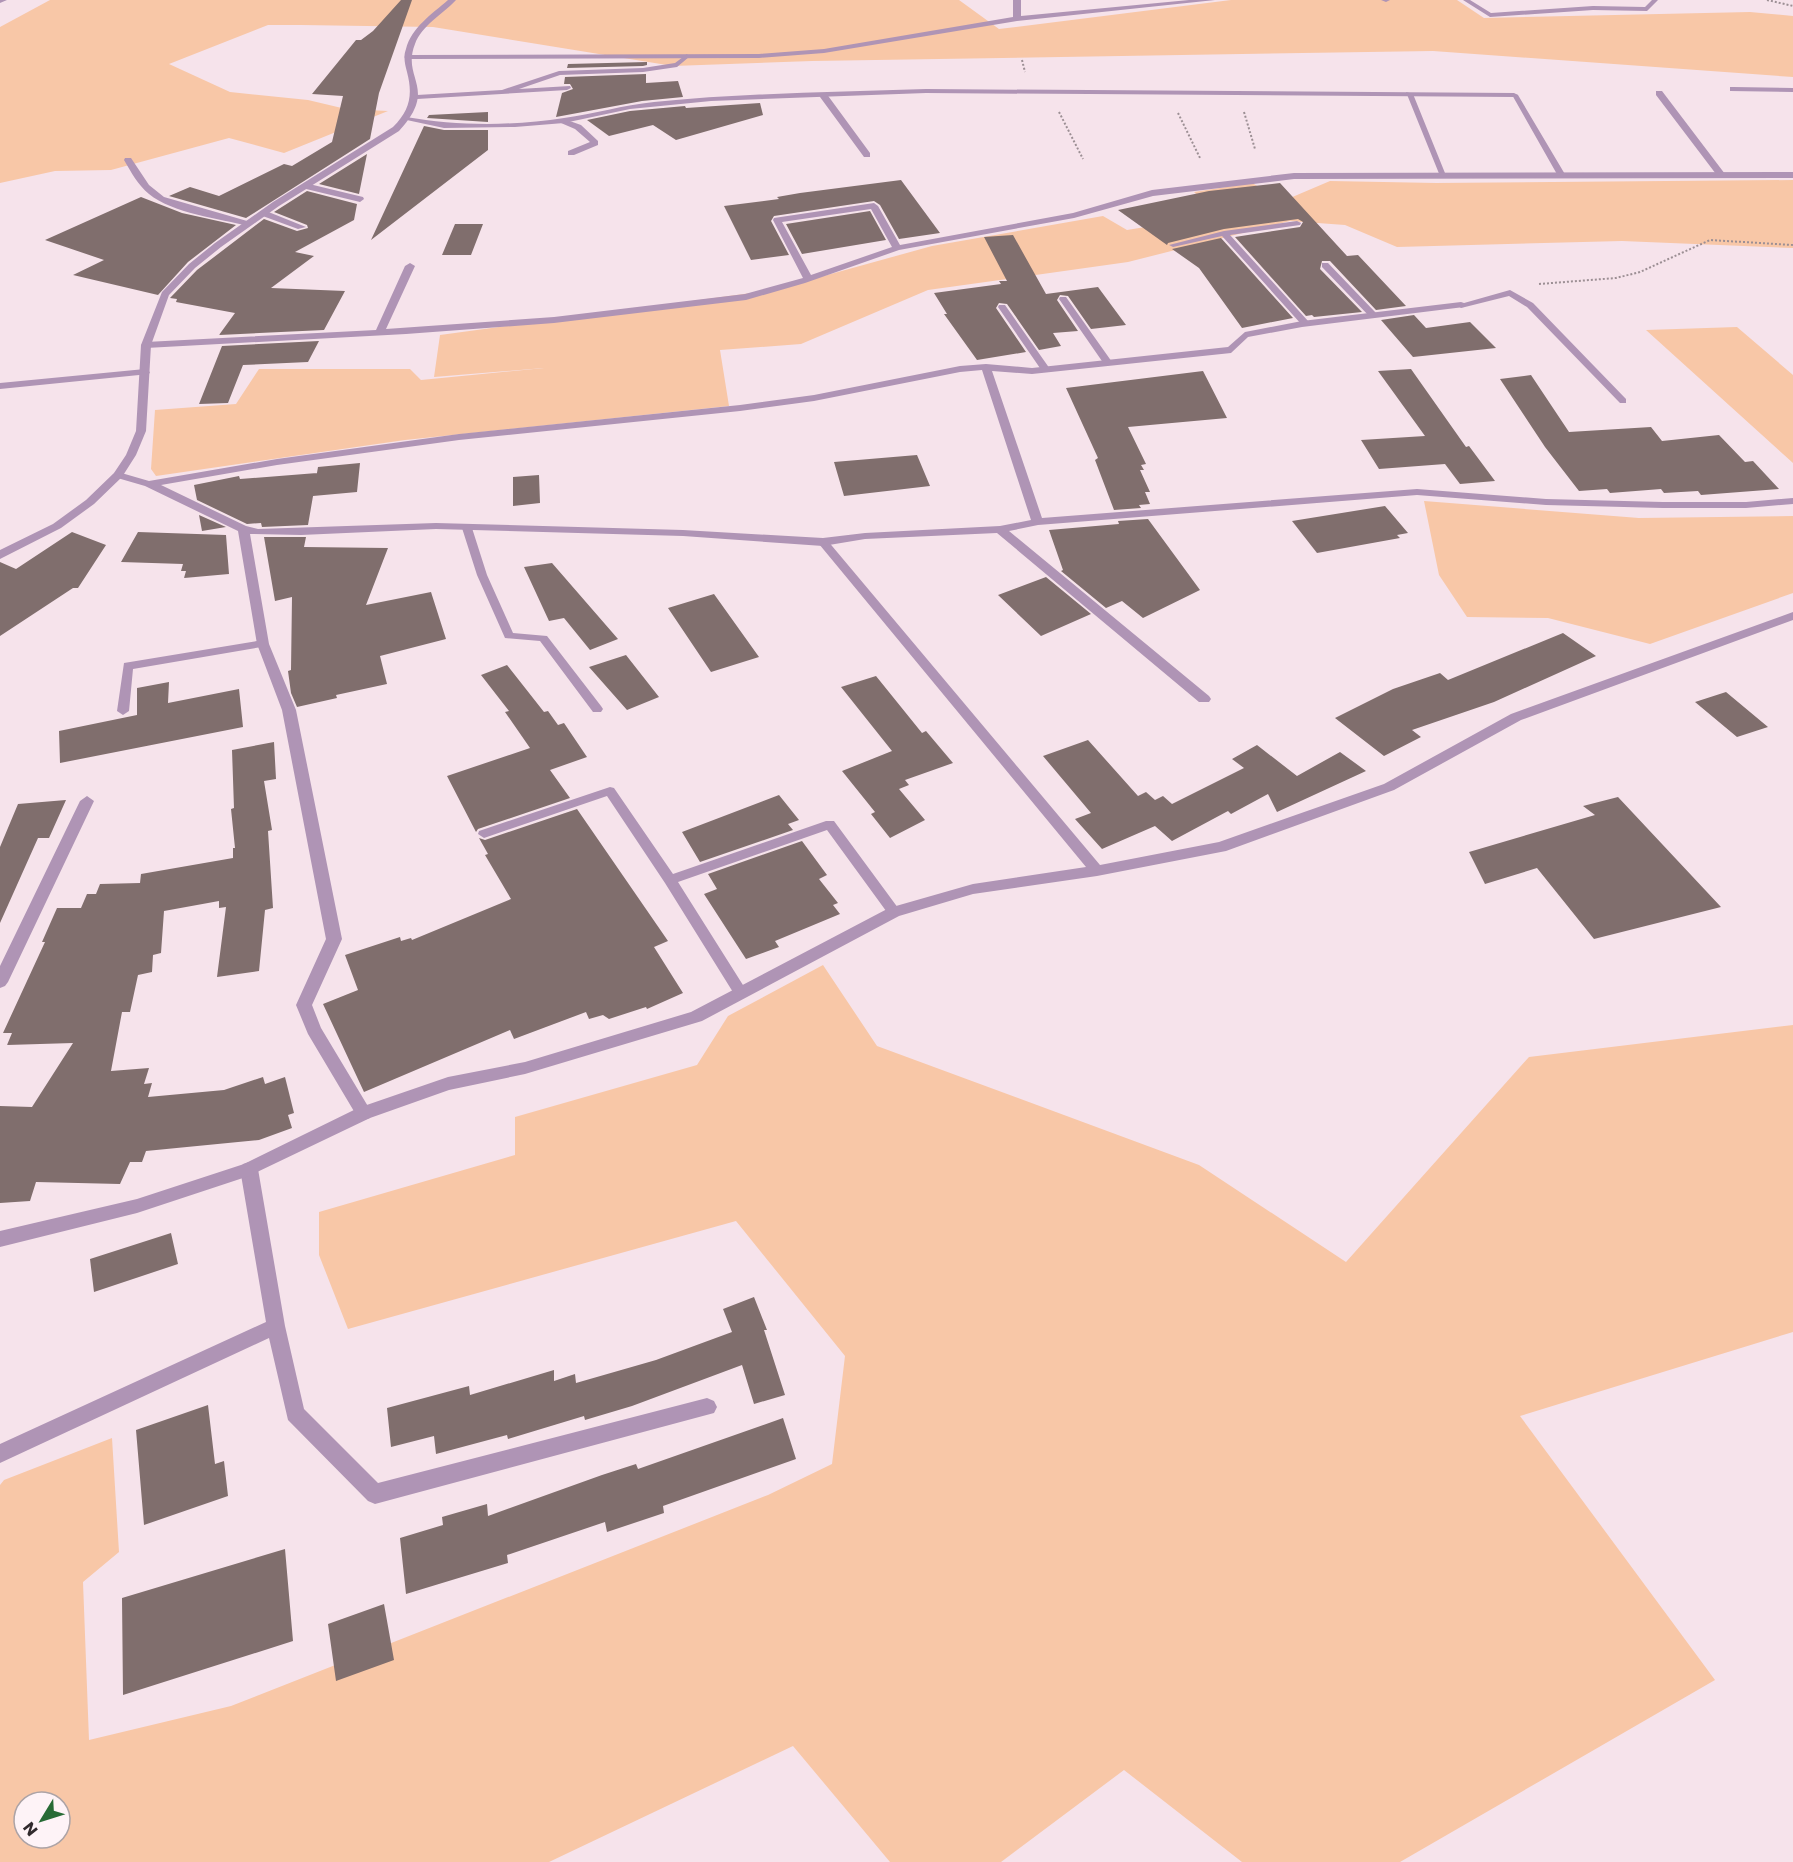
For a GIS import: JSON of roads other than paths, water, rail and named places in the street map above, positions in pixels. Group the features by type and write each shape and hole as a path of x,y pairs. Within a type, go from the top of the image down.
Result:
{"street":[{"path":"0,555 57,526 90,502 118,475 141,431 146,345 165,294 192,266 249,223 396,129 406,119 417,97 408,57 421,27 453,0"},
{"path":"1017,0 1017,19"},
{"path":"408,57 759,56 824,51 1017,19 1211,0"},
{"path":"406,119 444,126 515,125 564,121 630,107 711,99 926,91 1514,95"},
{"path":"128,160 137,176 155,196 191,209 249,223"},
{"path":"146,345 380,333 554,320 746,297 808,279 897,248 1074,215 1152,193 1294,176 1793,175"},
{"path":"306,186 360,199"},
{"path":"808,279 777,219 874,206 897,248"},
{"path":"263,213 301,227"},
{"path":"380,333 410,266"},
{"path":"149,484 277,462 459,437 740,408 814,398 960,369 986,367 1032,371 1232,350 1245,335 1305,323 1461,305"},
{"path":"986,367 1038,522"},
{"path":"0,386 145,372"},
{"path":"118,475 149,484 243,529 258,532 436,526 683,533 823,542 865,536 1000,529 1038,522 1417,492 1546,502 1663,505 1746,505 1793,501"},
{"path":"243,529 263,644 289,710 334,939 304,1005 314,1030 364,1113"},
{"path":"1000,529 1204,699"},
{"path":"823,542 1096,871"},
{"path":"0,1239 137,1206 249,1168 364,1113 448,1083 525,1068 696,1017 894,912 973,889 1096,871 1221,847 1389,787 1516,717 1793,616"},
{"path":"0,982 87,801"},
{"path":"249,1168 276,1326 295,1414 375,1494 707,1407"},
{"path":"0,1454 276,1326"}],"lane":[{"path":"1466,0 1490,15 1593,8 1647,9 1655,0"},
{"path":"502,92 560,73 666,67 677,65 687,56"},
{"path":"417,97 567,88"},
{"path":"1733,89 1793,90"},
{"path":"1659,93 1722,176"},
{"path":"822,94 867,155"},
{"path":"1409,94 1444,176"},
{"path":"1514,95 1562,176"},
{"path":"564,121 578,127 595,143 571,153"},
{"path":"1173,245 1224,233 1297,223"},
{"path":"1224,233 1305,323"},
{"path":"1325,265 1373,315"},
{"path":"1461,305 1510,293 1530,305 1623,401"},
{"path":"1063,299 1107,362"},
{"path":"1002,307 1045,369"},
{"path":"467,528 482,575 509,636 543,638 597,709"},
{"path":"123,711 128,666 263,644"},
{"path":"484,834 610,791 670,880 741,993"},
{"path":"670,880 830,824 894,912"}]}
